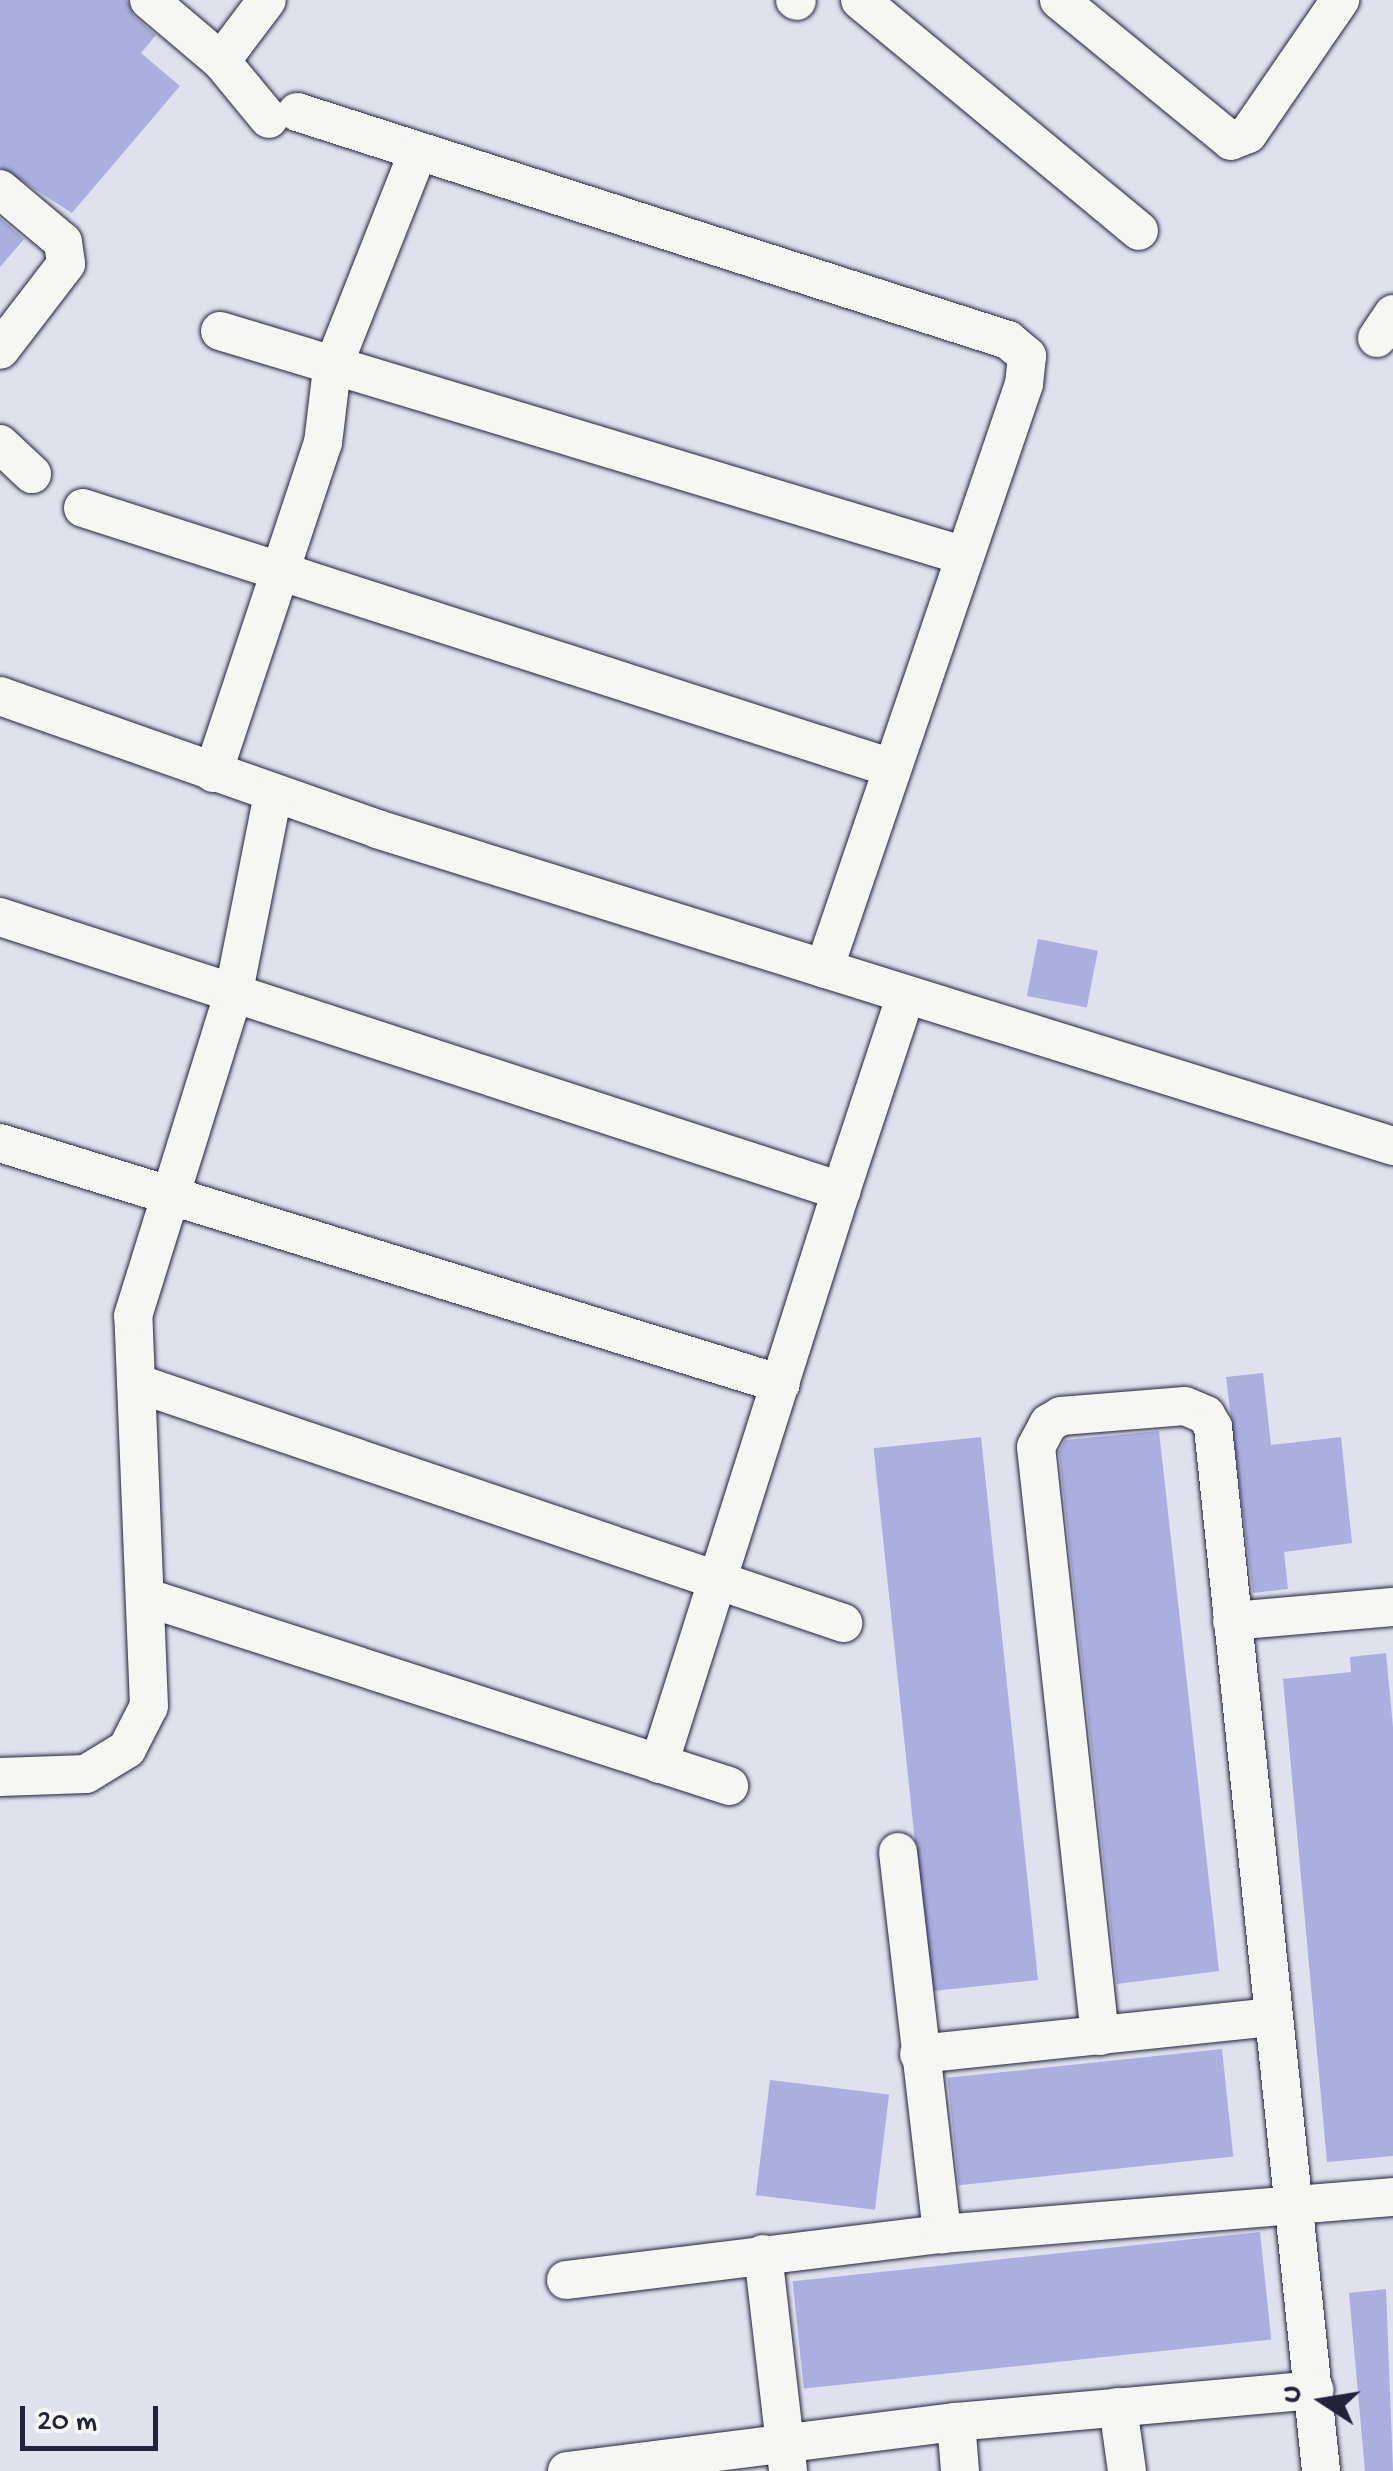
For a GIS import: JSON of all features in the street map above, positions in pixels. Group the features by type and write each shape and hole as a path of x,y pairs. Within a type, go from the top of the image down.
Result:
{"street":[{"path":"149,0 283,116 418,152 1020,348 1028,356 1024,384 824,969"},
{"path":"222,61 268,0"},
{"path":"860,0 1140,231"},
{"path":"1060,0 1231,141 1248,134 1340,0"},
{"path":"213,773 323,443 332,369 418,152"},
{"path":"0,189 63,242 66,264 0,350"},
{"path":"220,331 332,369 965,556"},
{"path":"0,444 32,474"},
{"path":"83,508 892,768"},
{"path":"0,696 273,794 1393,1146"},
{"path":"0,1777 22,1782 86,1774 128,1750 149,1706 133,1316 234,991 273,794"},
{"path":"0,917 842,1191"},
{"path":"659,1764 906,994"},
{"path":"0,1143 174,1193 781,1384"},
{"path":"136,1383 844,1623"},
{"path":"1100,2036 1036,1454 1048,1423 1170,1406 1206,1415 1213,1428 1274,2017 1298,2205 1321,2471"},
{"path":"145,1597 729,1786"},
{"path":"1232,1621 1393,1607"},
{"path":"898,1852 942,2234"},
{"path":"919,2054 1274,2017"},
{"path":"566,2280 942,2234 1393,2197"},
{"path":"763,2254 787,2457"},
{"path":"567,2471 787,2457 956,2422 1315,2390"},
{"path":"1118,2407 1127,2471"},
{"path":"956,2422 960,2471"}],"building":[{"path":"0,0 127,0 134,16 156,35 141,53 180,86 72,213 0,167"},
{"path":"0,218 24,239 0,267"},
{"path":"1038,939 1098,951 1087,1008 1027,996"},
{"path":"1263,1373 1271,1445 1341,1437 1352,1543 1284,1552 1288,1589 1253,1593 1226,1377"},
{"path":"1159,1431 1219,1971 1117,1984 1059,1452 1065,1440"},
{"path":"981,1437 1038,1980 931,1991 874,1448"},
{"path":"1386,1653 1393,1727 1393,2156 1327,2162 1283,1679 1351,1672 1350,1657"},
{"path":"1222,2049 1233,2156 959,2185 948,2078"},
{"path":"770,2080 889,2095 875,2210 756,2195"},
{"path":"1260,2232 1271,2339 804,2389 793,2281"},
{"path":"1386,2289 1393,2471 1365,2471 1349,2293"}]}
